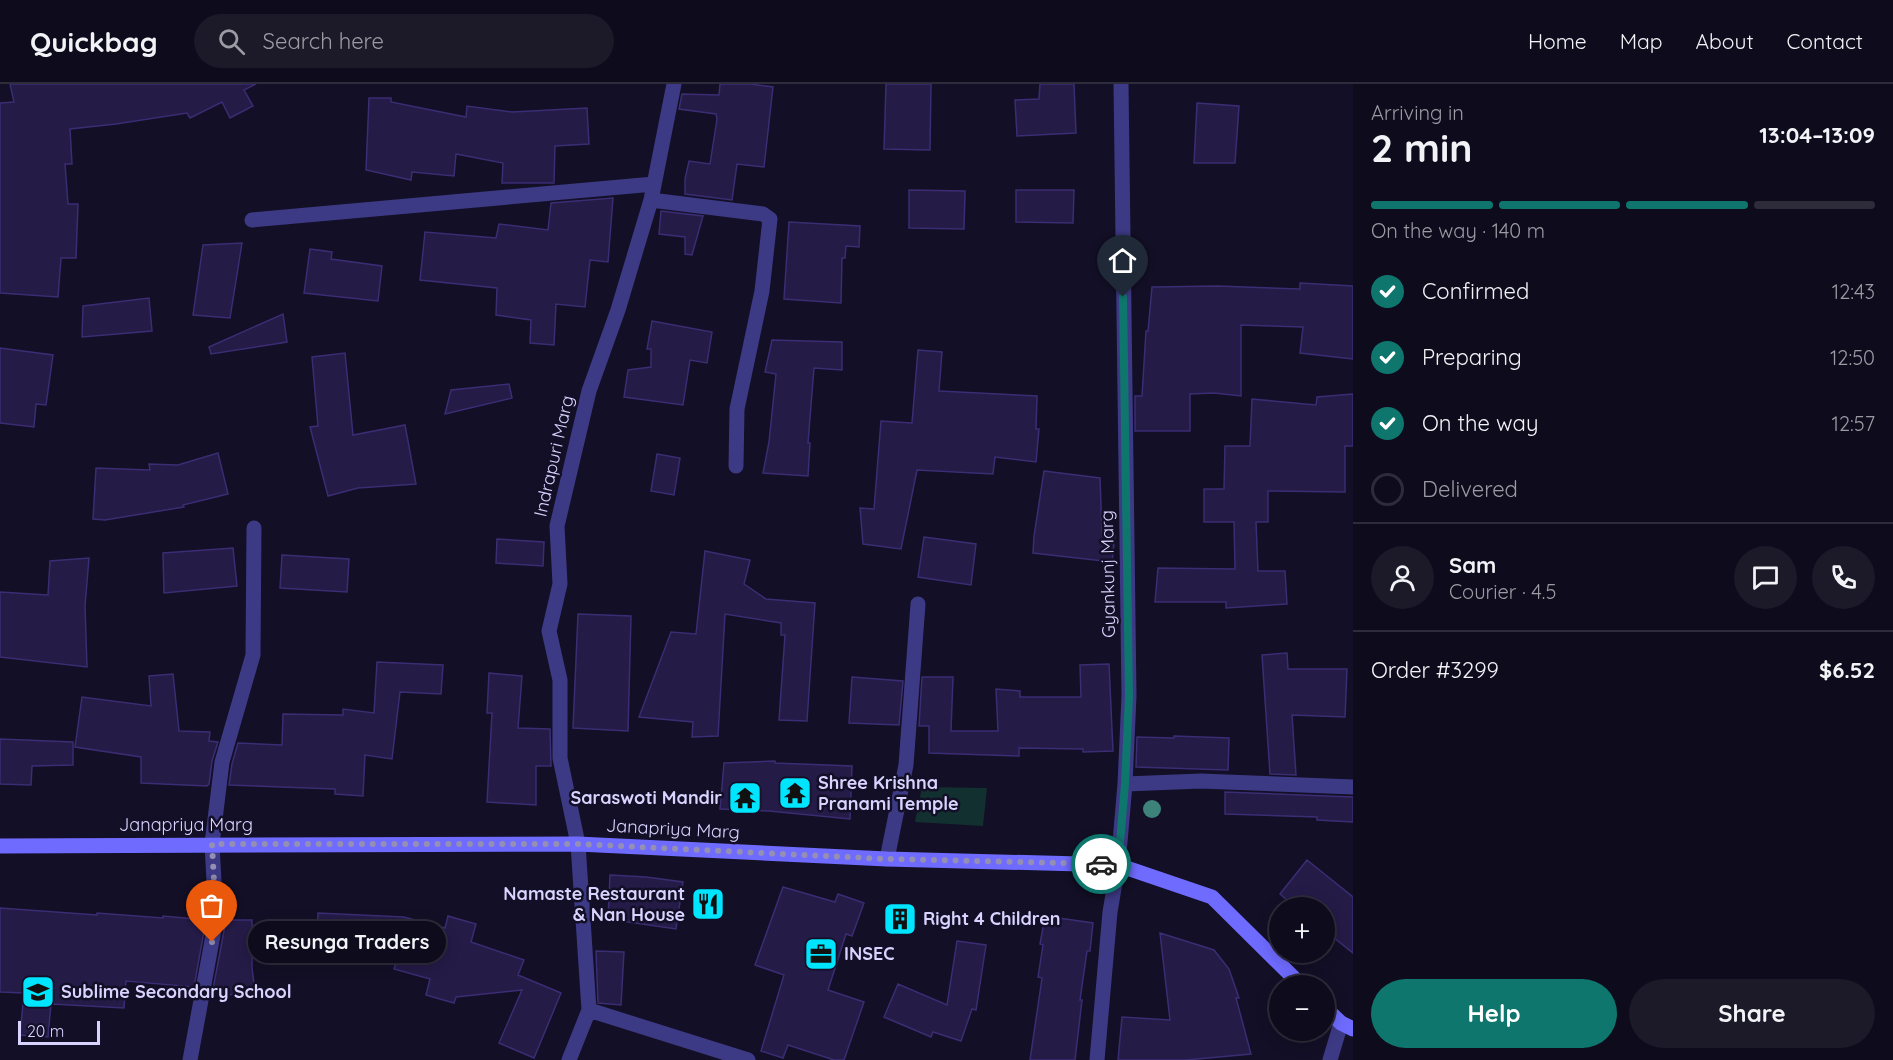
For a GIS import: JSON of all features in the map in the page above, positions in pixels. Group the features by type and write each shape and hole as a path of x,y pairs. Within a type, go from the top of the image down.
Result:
{"main road":[{"name":"Janapriya Marg","path":"0,846 578,844 887,859 1118,865 1212,897 1291,975"},
{"path":"1335,1016 1347,1026"}],"street":[{"name":"Indrapuri Marg","path":"589,1010 578,844 560,758 560,680 549,631 560,584 557,526 589,391 618,310 651,200 674,84"},
{"name":"Gyankunj Marg","path":"1097,1060 1110,912 1118,865 1129,696 1120,85"},
{"path":"252,220 654,184"},
{"path":"651,200 763,214 770,219 762,291 737,409 736,466"},
{"path":"190,1060 216,919 212,844 222,762 253,654 254,528"},
{"path":"887,859 906,765 918,604"},
{"path":"1125,784 1201,781 1353,787"},
{"path":"569,1060 589,1010 748,1060"},
{"path":"1330,1060 1347,1026"}],"green space":[{"path":"922,787 987,788 983,826 915,822"}],"building":[{"path":"10,84 256,84 244,90 253,106 230,118 222,102 190,118 187,113 70,129 72,164 65,164 68,204 78,204 76,258 61,258 58,297 0,293 0,103 14,102"},
{"path":"720,84 773,87 764,167 737,164 732,200 685,194 685,179 689,161 710,164 717,119 716,114 679,109 682,94 719,95"},
{"path":"886,84 931,84 930,150 884,149"},
{"path":"1040,84 1074,84 1076,133 1017,136 1015,100 1039,99"},
{"path":"369,98 391,98 391,102 466,117 467,106 512,112 587,108 589,144 555,146 554,183 502,183 503,163 456,154 454,176 412,172 411,180 366,170"},
{"path":"1197,103 1239,106 1235,163 1194,163"},
{"path":"909,190 965,191 964,229 909,228"},
{"path":"1016,190 1074,190 1073,223 1016,222"},
{"path":"613,198 608,262 590,260 585,307 556,304 554,345 530,343 531,320 496,315 497,288 420,280 425,232 496,238 499,224 548,230 551,203"},
{"path":"661,211 703,216 692,255 685,254 685,237 659,234"},
{"path":"789,222 860,226 859,247 846,246 845,258 842,258 841,303 784,299"},
{"path":"242,243 230,318 193,315 203,245"},
{"path":"310,249 332,252 331,259 382,266 378,301 304,293"},
{"path":"1300,283 1353,286 1353,359 1300,353 1303,327 1241,325 1241,396 1214,393 1190,394 1190,431 1135,431 1135,396 1142,396 1146,331 1148,331 1152,287 1218,286 1300,289"},
{"path":"149,298 152,331 82,337 83,306"},
{"path":"283,314 287,342 211,354 209,347"},
{"path":"652,321 712,332 707,363 690,360 683,405 624,397 628,370 651,367 651,349 647,349"},
{"path":"772,340 842,342 842,370 814,368 808,443 810,443 808,476 763,473 769,442 776,374 765,372"},
{"path":"0,348 53,355 46,405 36,404 34,427 0,423"},
{"path":"918,350 942,352 939,391 1037,396 1036,429 1039,429 1036,462 995,457 993,474 917,470 901,549 863,544 860,508 874,509 881,421 912,423"},
{"path":"345,353 353,435 405,425 416,484 358,488 328,496 310,427 318,426 312,357"},
{"path":"509,384 512,398 445,414 451,390"},
{"path":"1353,394 1353,446 1345,446 1345,492 1268,491 1268,522 1256,522 1258,571 1285,571 1287,604 1226,608 1226,602 1155,602 1158,568 1235,569 1234,522 1204,522 1204,489 1224,489 1225,446 1250,446 1252,399 1316,405 1317,397"},
{"path":"218,453 228,494 183,505 184,507 105,520 93,519 96,468 150,470 149,464 178,465"},
{"path":"657,454 680,458 674,495 651,491"},
{"path":"1044,471 1100,478 1102,534 1115,535 1112,562 1033,553"},
{"path":"924,537 976,544 971,585 918,577"},
{"path":"497,539 544,542 543,566 496,563"},
{"path":"233,548 237,586 164,593 163,553"},
{"path":"705,551 750,560 744,584 766,599 815,603 807,721 779,720 785,635 781,635 781,623 725,614 718,736 692,737 693,722 639,717 671,632 696,634"},
{"path":"282,555 349,559 347,592 280,588"},
{"path":"89,558 85,606 87,667 0,657 0,592 48,595 50,561"},
{"path":"578,614 631,616 628,731 573,728"},
{"path":"1287,653 1288,669 1347,669 1345,717 1292,715 1296,775 1270,774 1262,655"},
{"path":"377,662 443,665 441,694 400,692 392,759 365,755 363,796 335,794 335,789 229,785 238,743 282,745 283,714 343,715 343,709 374,713"},
{"path":"1109,664 1113,751 1083,752 1083,749 1019,748 1019,756 929,753 929,726 919,726 922,677 953,677 951,731 998,731 996,689 1020,691 1020,697 1081,697 1080,665"},
{"path":"489,673 522,676 518,728 550,729 551,766 536,766 536,805 487,802 492,713 487,713"},
{"path":"173,674 179,731 210,732 209,741 218,742 207,786 141,783 141,757 75,747 82,697 151,706 149,676"},
{"path":"852,677 903,681 899,725 849,723"},
{"path":"1174,736 1229,738 1228,770 1136,767 1137,737 1174,738"},
{"path":"0,739 73,742 73,765 32,766 31,785 0,784"},
{"path":"775,761 775,763 852,766 850,819 720,809 724,763"},
{"path":"1225,792 1353,797 1353,822 1317,820 1317,817 1225,814"},
{"path":"1307,860 1353,897 1353,953 1335,939 1335,897 1283,897 1280,894"},
{"path":"610,875 683,882 676,929 608,919"},
{"path":"783,887 835,902 838,894 864,903 852,936 846,934 828,990 864,1002 844,1060 834,1060 788,1045 783,1058 761,1051 784,975 755,965"},
{"path":"0,908 206,920 194,987 126,981 124,1008 51,1004 48,1037 20,1035 24,993 0,992"},
{"path":"318,913 404,917 445,928 448,916 476,924 471,942 524,960 518,975 561,993 534,1058 499,1043 522,990 456,997 454,1003 426,995 430,979 394,969 398,956 344,953 344,963 316,961"},
{"path":"1045,916 1093,923 1080,1000 1082,1000 1075,1060 1030,1060 1042,978 1038,977"},
{"path":"226,920 252,920 252,968 255,991 228,995 228,990 213,989"},
{"path":"1160,933 1214,950 1229,969 1239,998 1236,998 1251,1054 1186,1060 1118,1060 1122,1017 1170,1020"},
{"path":"957,941 986,945 976,1010 972,1009 961,1041 933,1032 931,1037 884,1017 898,984 947,1005"},
{"path":"596,951 624,952 621,1005 598,1003"}],"way so far":[{"path":"212,942 216,919 212,844 578,844 887,859 1101,864"}],"place":[{"name":"Shree Krishna Pranami Temple","path":"795,793"},
{"name":"Saraswoti Mandir","path":"745,798"},
{"name":"Namaste Restaurant & Nan House","path":"708,904"},
{"name":"Right 4 Children","path":"900,919"},
{"name":"Resunga Traders","path":"212,942"},
{"name":"INSEC","path":"821,954"},
{"name":"Sublime Secondary School","path":"38,992"}],"route":[{"path":"1101,864 1118,865 1129,696 1123,297"}]}
